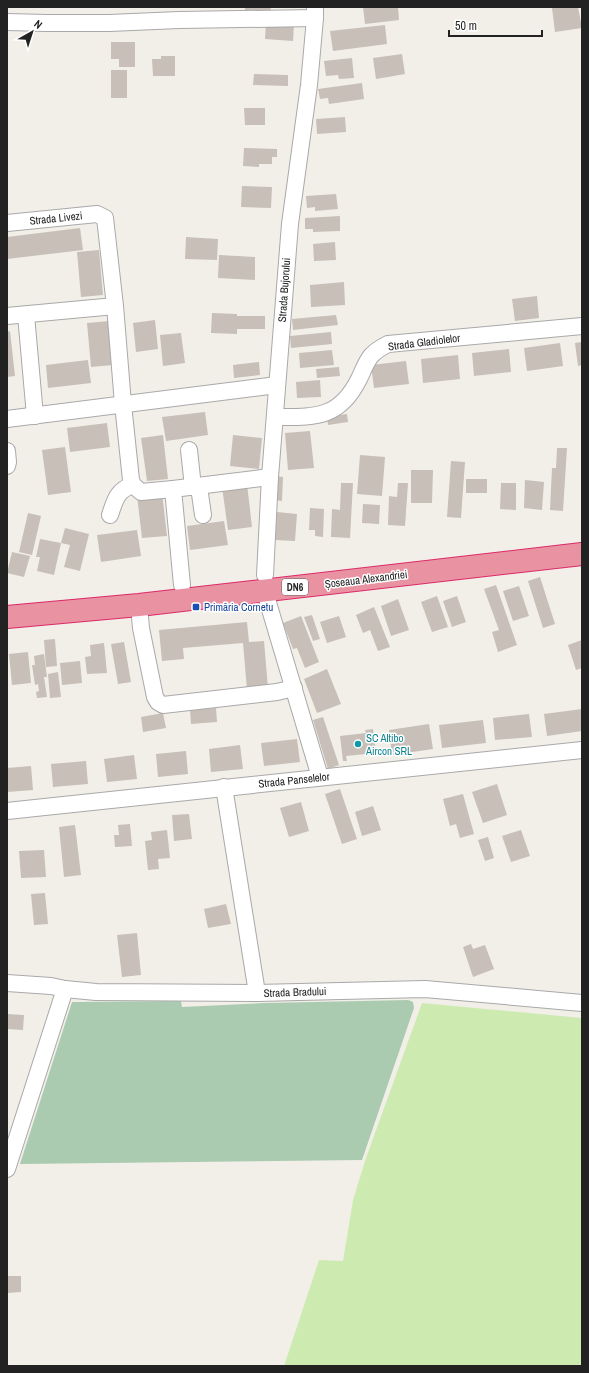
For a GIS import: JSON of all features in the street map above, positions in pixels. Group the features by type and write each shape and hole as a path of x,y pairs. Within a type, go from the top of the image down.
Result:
{"highway":[{"name":"Șoseaua Alexandriei","path":"7,617 139,605 391,563 582,541"},
{"name":"Șoseaua Alexandriei","path":"7,603 182,585 265,583 582,554"}],"street":[{"path":"7,22 109,23 315,12"},
{"name":"Strada Bujorului","path":"315,12 309,84 290,224 277,385 276,417 270,477 265,583 269,606 320,777"},
{"name":"Strada Livezi","path":"7,223 97,214 105,218 115,306"},
{"path":"7,316 115,306 123,404 133,485 141,492 196,487 270,477"},
{"path":"26,315 36,416"},
{"name":"Strada Gladiolelor","path":"276,417 322,415 337,407 350,394 366,361 376,350 388,344 582,326"},
{"path":"7,419 277,385"},
{"path":"189,450 203,515"},
{"path":"7,451 7,466"},
{"path":"110,514 114,502 120,492 125,487 133,485"},
{"path":"173,489 182,585"},
{"path":"139,605 141,628 155,697 158,702 163,705 277,692 294,688"},
{"name":"Strada Panselelor","path":"7,811 582,750"},
{"path":"224,787 257,993"},
{"name":"Strada Bradului","path":"7,983 51,986 65,990 96,992 257,993 425,989 582,1003"},
{"path":"7,1169 65,990"}],"green space":[{"path":"408,1000 413,1002 414,1008 362,1160 20,1164 72,1002 181,1001 182,1007 265,1003"},
{"path":"422,1003 582,1018 582,1366 284,1366 319,1260 343,1261 353,1200 366,1158"}],"building":[{"path":"245,7 271,7 270,14 245,14"},
{"path":"363,7 398,7 399,20 365,24"},
{"path":"578,7 582,28 555,32 552,8"},
{"path":"266,22 294,24 293,41 265,39"},
{"path":"385,25 387,44 333,51 330,31"},
{"path":"111,42 135,42 135,67 119,67 119,59 111,59"},
{"path":"402,54 405,74 376,79 373,58"},
{"path":"161,56 175,56 175,76 153,76 152,59 161,59"},
{"path":"352,58 354,78 339,79 338,75 326,76 324,61"},
{"path":"111,70 127,70 127,98 111,98"},
{"path":"254,74 288,75 288,86 253,85"},
{"path":"362,83 364,99 329,104 328,98 320,99 318,89"},
{"path":"244,108 265,108 265,125 245,125"},
{"path":"345,117 346,132 317,134 316,119"},
{"path":"244,148 277,149 277,157 272,157 272,164 259,164 259,167 243,166"},
{"path":"242,186 272,187 271,208 241,207"},
{"path":"336,194 338,209 315,211 315,207 307,208 306,196"},
{"path":"340,216 340,231 313,232 313,229 305,229 305,218"},
{"path":"80,228 83,250 7,259 7,237"},
{"path":"186,237 218,239 217,260 185,259"},
{"path":"335,242 336,260 314,261 313,244"},
{"path":"99,250 103,295 81,297 77,252"},
{"path":"219,255 255,257 255,280 218,278"},
{"path":"344,282 345,305 311,307 310,285"},
{"path":"537,296 539,318 515,321 512,299"},
{"path":"212,313 237,314 237,316 265,316 265,329 237,329 237,334 211,333"},
{"path":"336,315 338,325 293,330 292,319"},
{"path":"155,320 158,349 136,352 133,323"},
{"path":"109,321 113,365 91,367 87,323"},
{"path":"10,331 15,376 7,377 7,332"},
{"path":"331,332 332,344 291,348 290,336"},
{"path":"181,333 185,363 163,366 160,335"},
{"path":"582,342 582,365 578,366 575,343"},
{"path":"560,343 563,366 527,371 524,348"},
{"path":"509,349 511,372 474,376 472,353"},
{"path":"332,350 334,365 300,368 299,353"},
{"path":"458,355 460,379 423,383 421,359"},
{"path":"88,360 91,383 48,388 46,365"},
{"path":"406,361 409,384 374,388 371,365"},
{"path":"259,362 260,375 234,378 233,365"},
{"path":"339,367 340,376 317,378 316,369"},
{"path":"320,380 321,397 297,398 296,382"},
{"path":"205,412 208,435 166,441 162,417"},
{"path":"347,414 348,422 328,425 327,417"},
{"path":"107,423 110,447 70,452 67,428"},
{"path":"310,431 314,468 288,470 285,433"},
{"path":"163,435 168,479 147,481 141,438"},
{"path":"233,435 262,438 259,469 230,466"},
{"path":"65,447 71,492 48,495 42,450"},
{"path":"557,448 567,448 563,511 550,510 552,468 556,468"},
{"path":"360,455 385,457 382,496 357,494"},
{"path":"451,461 465,462 461,518 447,517"},
{"path":"411,470 433,470 432,503 411,503"},
{"path":"275,476 283,477 282,501 274,500"},
{"path":"466,479 487,479 487,493 466,493"},
{"path":"525,480 544,482 542,510 524,508"},
{"path":"341,483 353,483 350,538 331,537 332,509 340,510"},
{"path":"398,483 408,483 405,526 388,525 389,496 397,497"},
{"path":"501,483 516,483 516,510 500,509"},
{"path":"247,484 252,527 228,530 222,487"},
{"path":"162,492 167,536 142,538 137,495"},
{"path":"363,504 380,505 379,524 362,523"},
{"path":"310,508 324,509 323,537 315,536 315,530 309,530"},
{"path":"277,512 297,514 295,541 275,540"},
{"path":"28,513 41,516 32,555 19,552"},
{"path":"224,521 228,545 190,550 187,526"},
{"path":"65,528 89,534 80,571 64,567 70,545 61,543"},
{"path":"137,530 141,556 101,562 97,535"},
{"path":"40,539 61,543 54,575 37,571 40,557 36,557"},
{"path":"12,552 30,556 24,577 7,573"},
{"path":"540,577 555,624 543,628 528,581"},
{"path":"496,585 517,645 498,652 492,632 499,630 484,589"},
{"path":"519,586 529,616 513,621 503,591"},
{"path":"437,596 448,627 432,632 421,602"},
{"path":"457,596 466,622 452,627 443,601"},
{"path":"398,599 409,630 391,636 381,606"},
{"path":"374,607 390,647 378,651 370,630 363,633 356,615"},
{"path":"312,615 320,639 313,641 304,617"},
{"path":"301,616 319,662 305,668 297,648 293,649 283,623"},
{"path":"339,616 346,637 327,643 320,622"},
{"path":"247,622 249,642 264,641 268,688 247,690 243,643 183,648 184,659 162,661 159,630"},
{"path":"55,639 57,666 46,667 44,640"},
{"path":"582,640 582,668 576,670 568,645"},
{"path":"124,642 131,682 118,684 111,644"},
{"path":"104,643 107,673 87,674 85,657 91,656 90,645"},
{"path":"28,652 31,683 12,685 9,654"},
{"path":"44,654 47,677 44,677 47,697 37,698 36,692 39,691 38,684 35,685 32,665 35,665 34,656"},
{"path":"80,661 82,683 62,685 60,663"},
{"path":"327,669 341,704 317,713 304,679"},
{"path":"58,672 61,697 50,698 48,674"},
{"path":"216,708 217,722 191,724 190,710"},
{"path":"582,709 582,731 547,736 544,714"},
{"path":"163,713 166,728 143,732 141,717"},
{"path":"529,714 532,737 495,740 493,718"},
{"path":"323,717 339,765 328,769 313,720"},
{"path":"483,720 486,743 442,748 439,725"},
{"path":"429,724 433,749 392,755 389,730"},
{"name":"SC Altibo Aircon SRL","path":"373,729 376,753 346,756 347,761 343,761 340,736 366,733 365,730"},
{"path":"297,739 300,762 264,766 261,743"},
{"path":"240,745 243,769 211,772 209,749"},
{"path":"186,751 188,774 158,777 156,754"},
{"path":"134,755 137,779 107,782 104,759"},
{"path":"86,761 88,784 53,787 51,764"},
{"path":"31,766 33,790 7,792 7,768"},
{"path":"497,784 507,815 483,823 472,792"},
{"path":"340,789 357,839 342,844 325,794"},
{"path":"463,794 474,834 460,838 456,824 450,826 443,799"},
{"path":"301,802 309,831 289,837 280,808"},
{"path":"373,806 381,830 362,836 355,812"},
{"path":"189,814 192,839 174,841 172,815"},
{"path":"130,824 132,846 115,847 114,835 119,835 118,825"},
{"path":"75,825 81,875 64,877 59,827"},
{"path":"167,830 170,858 158,859 159,869 148,870 145,841 152,840 151,832"},
{"path":"521,830 530,856 511,862 502,836"},
{"path":"488,837 494,858 485,861 478,840"},
{"path":"44,850 46,877 21,878 19,851"},
{"path":"45,893 48,924 34,925 31,894"},
{"path":"226,904 231,924 208,928 204,909"},
{"path":"137,933 141,975 122,977 117,935"},
{"path":"471,944 473,949 485,945 494,969 473,977 463,947"},
{"path":"7,1014 24,1015 23,1030 7,1029"},
{"path":"7,1276 21,1276 21,1292 7,1293"}],"place":[{"name":"Primăria Cornetu","path":"196,607"},
{"name":"SC Altibo Aircon SRL","path":"358,744"}]}
